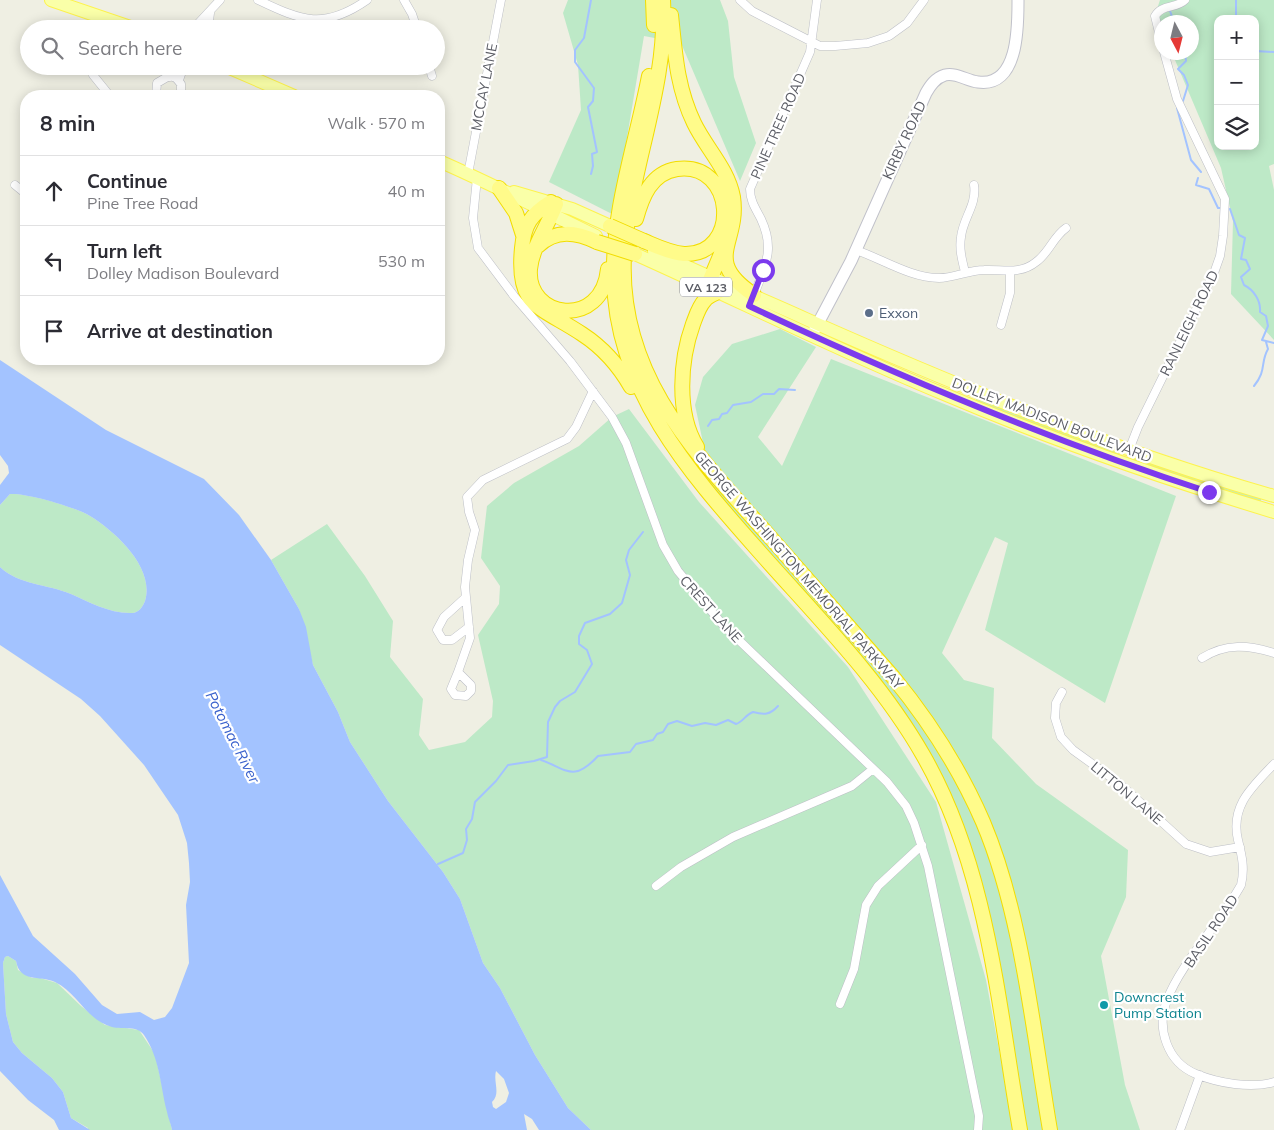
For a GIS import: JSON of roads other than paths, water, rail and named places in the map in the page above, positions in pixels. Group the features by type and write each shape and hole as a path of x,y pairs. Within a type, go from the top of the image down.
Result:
{"highway":[{"name":"GEORGE WASHINGTON MEMORIAL PARKWAY","path":"653,0 654,29 651,65 620,205 614,259 617,316 632,373 658,424 710,495 878,687 907,729 934,775 958,830 974,879 985,927 1020,1130"},
{"name":"GEORGE WASHINGTON MEMORIAL PARKWAY","path":"663,0 663,37 659,71 630,208 638,251 628,318 641,363 670,416 715,475 909,697 940,739 965,784 986,830 1007,892 1050,1130"},
{"path":"670,0 676,64 684,100 699,133 726,175 731,191 734,213 725,257 727,268 736,283 752,301"},
{"path":"538,247 549,238 566,233 581,235 638,251 664,249 684,254 698,251 708,246 720,231 725,215 724,200 717,187 707,177 690,169 675,169 658,176 644,195 638,251"},
{"path":"500,188 516,212 523,236"},
{"path":"549,208 530,270 532,284 537,295 546,304 559,310 573,311 586,307 597,299 604,288 620,205"},
{"path":"549,208 529,219 523,236 521,275 524,288 530,299 544,313 582,334 605,353 620,370 639,400 658,424"},
{"path":"605,224 638,251"},
{"path":"715,475 695,443 690,430 682,379 688,338 700,306 712,285 729,237"}],"main road":[{"path":"51,0 110,20"},
{"name":"KIRBY ROAD","path":"815,330 856,250 900,148 932,84 938,78 950,74 977,82 987,82 998,77 1006,68 1017,43 1018,0"},
{"path":"246,75 280,90"},
{"path":"445,164 549,208 605,224"},
{"path":"549,208 597,239"},
{"name":"DOLLEY MADISON BOULEVARD","path":"638,251 815,330 965,403 1124,464 1270,511"},
{"name":"DOLLEY MADISON BOULEVARD","path":"815,330 1129,450 1273,496"},
{"path":"965,403 970,390"},
{"path":"1124,464 1129,450"},
{"path":"1270,511 1273,496"}],"street":[{"path":"209,20 210,13 220,0"},
{"path":"258,0 303,19 322,20 342,16 367,0"},
{"path":"404,0 414,20"},
{"name":"MCCAY LANE","path":"473,176 500,0"},
{"path":"740,0 752,11 820,46 835,46 879,40 907,23 924,0"},
{"name":"PINE TREE ROAD","path":"752,301 768,258 770,242 752,201 750,189 805,65 812,41 817,0"},
{"path":"1155,15 1161,9 1179,6 1185,0"},
{"path":"199,20 202,16 210,13"},
{"name":"RANLEIGH ROAD","path":"1129,450 1138,427 1214,273 1220,256 1223,236 1225,199 1177,99 1166,60"},
{"path":"93,75 105,90"},
{"path":"179,80 181,75"},
{"path":"156,90 157,83 164,77 170,76 179,80 182,90"},
{"name":"CREST LANE","path":"473,176 473,229 481,252 593,391 621,432 663,545 685,581 723,625 887,782 906,806 922,845 979,1116 978,1130"},
{"path":"16,185 20,189"},
{"path":"966,272 961,256 961,237 975,200 974,185"},
{"path":"856,250 923,276 942,278 984,270 1010,272 1036,263 1043,256 1058,233 1066,228"},
{"path":"1001,325 1010,293 1010,272"},
{"path":"458,672 468,646 469,627 466,598 468,560 475,536 474,524 467,503 470,492 489,477 567,439 576,427 593,391"},
{"path":"466,598 444,617 437,630 443,640 452,640 469,627"},
{"path":"1202,658 1215,651 1240,646 1274,653"},
{"name":"LITTON LANE","path":"1062,692 1056,703 1055,718 1061,737 1073,750 1120,784 1186,844 1210,852 1240,847"},
{"name":"BASIL ROAD","path":"1274,764 1249,790 1239,806 1236,823 1244,866 1241,885 1170,993 1164,1012 1164,1032 1170,1051 1182,1065 1200,1075 1253,1085 1274,1082"},
{"path":"656,886 681,868 734,837 852,786 873,769"},
{"path":"840,1004 854,969 866,905 878,886 922,845"},
{"path":"1180,1130 1200,1075"}],"water":[{"name":"Potomac River","path":"0,360 106,430 204,479 239,515 271,560 299,609 306,627 313,665 338,712 350,742 388,801 443,872 460,899 483,963 500,988 535,1055 568,1108 591,1130 539,1130 532,1119 524,1114 527,1130 172,1130 159,1072 153,1053 144,1035 138,1030 116,1028 103,1023 88,1012 63,987 55,982 22,973 16,961 8,956 5,957 3,963 6,1014 13,1042 22,1053 52,1078 63,1092 71,1118 90,1130 59,1130 54,1120 28,1100 0,1071 0,875 33,936 75,974 102,1005 117,1014 140,1012 154,1020 165,1017 172,1008 189,963 186,905 190,882 187,843 178,815 144,765 100,716 81,699 0,645 0,567 24,581 71,594 108,610 134,613 142,607 147,589 139,564 131,552 111,531 83,512 51,501 18,494 10,494 0,505 0,485 9,473 8,466 0,455","holes":["496,1071 504,1079 509,1093 506,1102 496,1109 493,1107 492,1102 496,1095"]}],"waterway":[{"path":"591,0 584,38 575,50 575,62 594,88 593,101 588,107 597,152 592,154 593,166 591,174"},
{"path":"1236,0 1236,15"},
{"path":"1170,11 1171,15"},
{"path":"1259,51 1274,52"},
{"path":"1183,101 1188,85 1184,75 1178,69 1186,60"},
{"path":"1177,108 1191,160 1201,172"},
{"path":"1198,178 1196,185 1209,189 1218,208 1223,208"},
{"path":"1230,209 1239,235 1245,238 1241,259 1246,260 1250,269 1241,277 1244,285 1256,296 1260,312 1266,316 1268,326 1262,340 1274,343"},
{"path":"1254,386 1261,375 1264,358 1268,349 1266,342"},
{"path":"708,426 712,420 719,419 722,414 727,413 733,405 751,402 763,394 774,394 779,389 795,390"},
{"path":"438,864 463,853 467,840 466,829 472,819 475,802 496,781 508,765 547,757 548,722 555,707 560,701 575,692 592,664 587,650 579,644 579,636 585,623 610,614 622,603 630,575 626,560 629,550 643,532"},
{"path":"541,760 564,770 576,772 598,756 630,752 636,744 653,740 657,734 663,732 668,724 677,721 692,726 705,723 716,725 728,720 736,724 753,712 767,714 778,706"}],"place":[{"name":"Exxon","path":"869,313"},
{"name":"Downcrest Pump Station","path":"1104,1005"}]}
